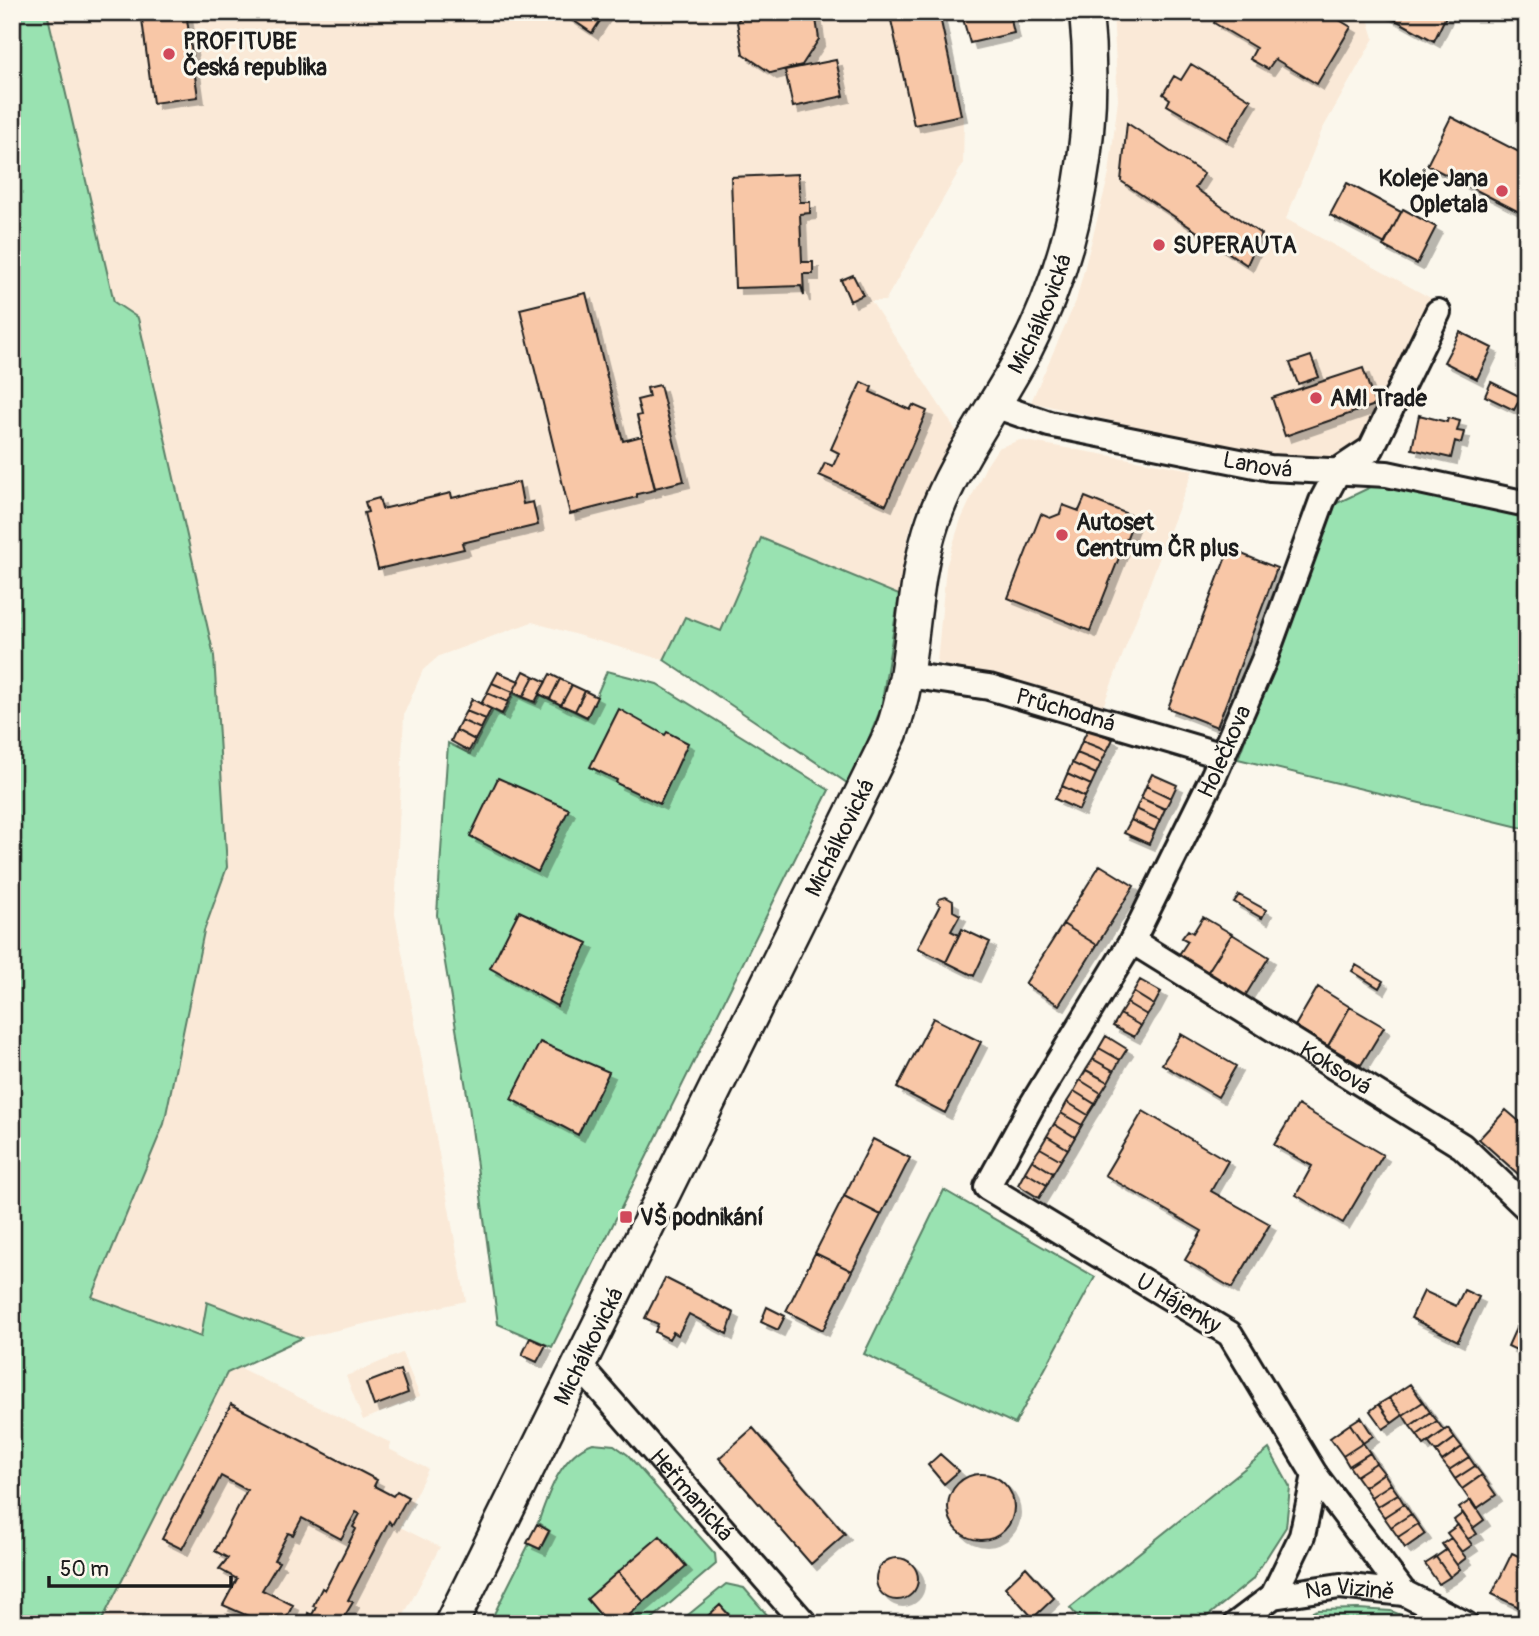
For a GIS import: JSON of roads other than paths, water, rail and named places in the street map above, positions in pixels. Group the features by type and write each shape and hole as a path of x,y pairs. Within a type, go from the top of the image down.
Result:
{"street":[{"name":"Michálkovická","path":"451,1624 885,749 907,675 920,572 934,519 957,470 1045,309 1079,189 1090,103 1086,12"},
{"name":"Holečkova","path":"987,1187 1032,1105 1132,941 1223,756 1264,660 1322,501 1338,471 1371,449 1438,312"},
{"name":"Lanová","path":"994,405 1049,424 1269,468 1387,474 1527,504"},
{"name":"Průchodná","path":"907,675 989,687 1223,756"},
{"name":"Koksová","path":"1132,941 1462,1146 1527,1208"},
{"name":"U Hájenky","path":"987,1187 1230,1334 1315,1475 1404,1593"},
{"name":"Heřmanická","path":"579,1365 805,1624"},
{"path":"1273,1596 1302,1536 1315,1475"},
{"name":"Na Vizině","path":"1236,1624 1273,1596 1340,1586 1404,1593 1465,1624"}],"place":[{"name":"PROFITUBE Česká republika","path":"169,54"},
{"name":"Koleje Jana Opletala","path":"1502,191"},
{"name":"SUPERAUTA","path":"1159,245"},
{"name":"AMI Trade","path":"1316,398"},
{"name":"Autoset Centrum ČR plus","path":"1062,535"},
{"name":"VŠ podnikání","path":"626,1217"}]}
